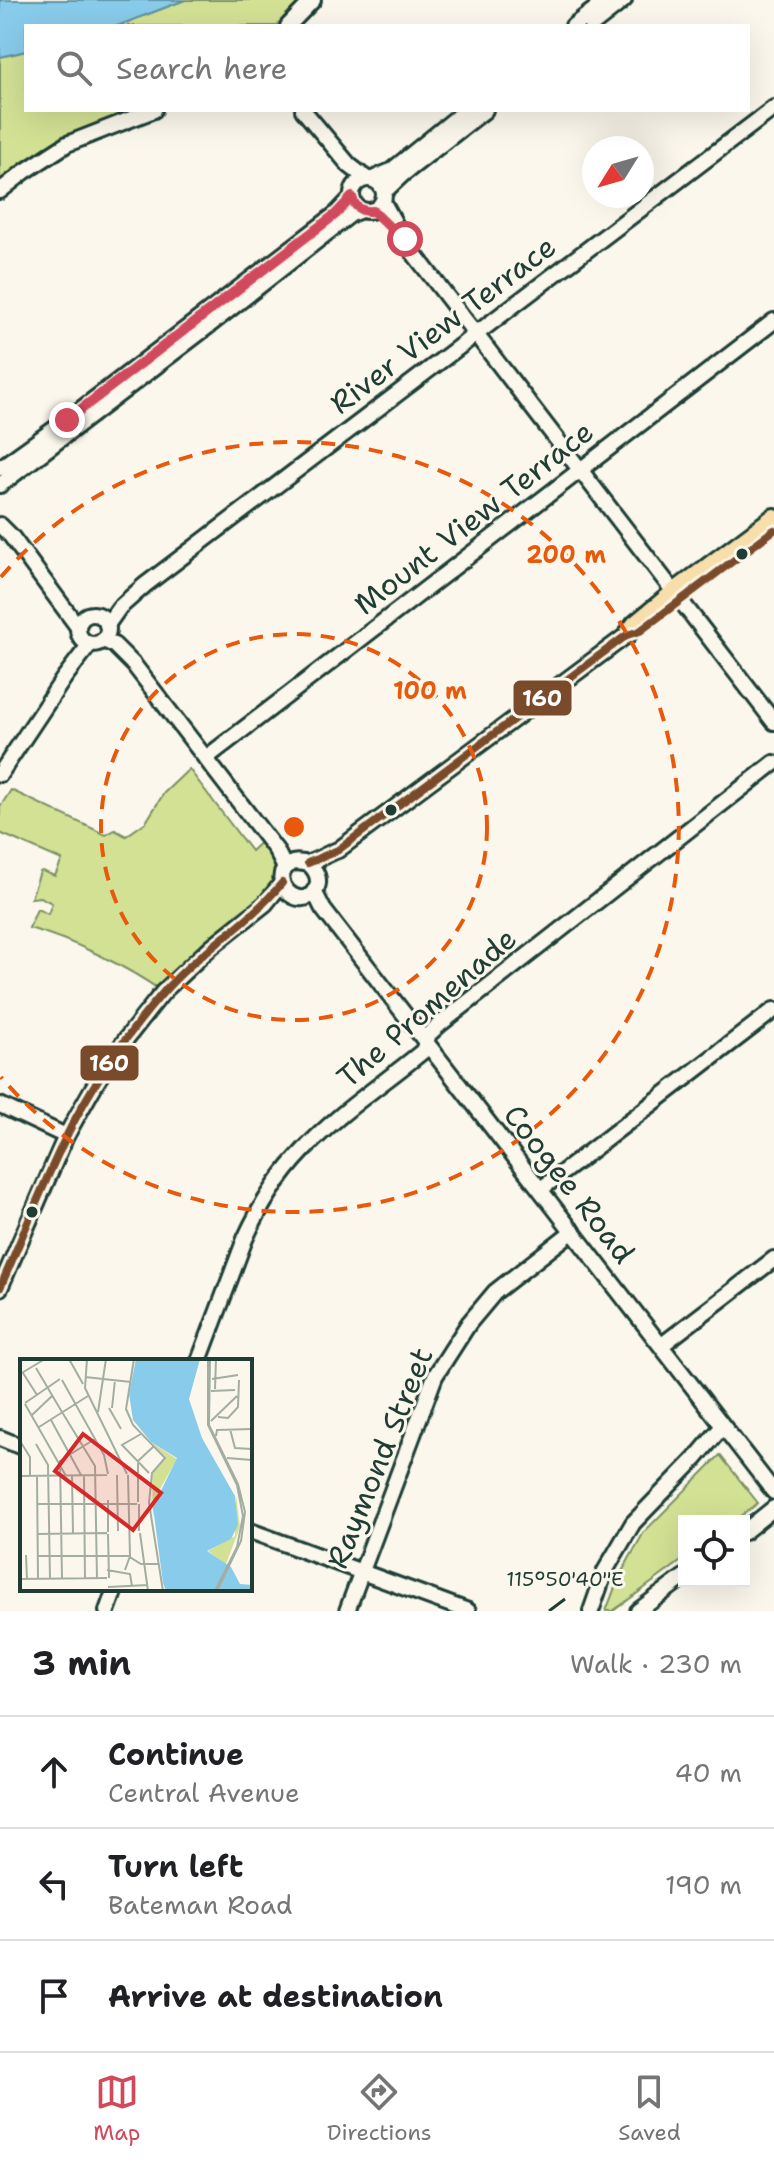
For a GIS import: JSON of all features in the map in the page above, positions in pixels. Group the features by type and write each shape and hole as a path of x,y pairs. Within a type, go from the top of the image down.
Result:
{"main road":[{"path":"627,635 640,631 677,596 774,517"},
{"path":"677,596 774,530"}],"street":[{"path":"286,24 313,0"},
{"path":"576,24 607,0"},
{"path":"594,24 624,0"},
{"name":"River View Terrace","path":"93,629 145,585 774,108"},
{"path":"0,191 67,144 149,112"},
{"path":"305,112 774,722"},
{"path":"0,485 351,214 391,171 464,112"},
{"path":"0,468 336,214 403,174 482,112"},
{"name":"Mount View Terrace","path":"206,758 774,321"},
{"path":"0,513 5,530 57,596 93,629 121,645 278,849 292,874 300,898 313,888 338,850"},
{"path":"0,774 93,629"},
{"path":"0,1288 66,1136 98,1079 152,1005 212,946 265,904 292,874 338,850 627,635"},
{"name":"The Promenade","path":"200,1359 245,1239 263,1202 304,1149 423,1051 429,1034 440,1024 774,763"},
{"name":"Coogee Road","path":"292,874 315,869 313,888 323,909 774,1492"},
{"path":"541,1189 774,1010"},
{"path":"0,1105 66,1136"},
{"name":"Raymond Street","path":"347,1611 415,1426 441,1366 469,1323 495,1292 573,1231"},
{"path":"662,1345 774,1259"},
{"path":"591,1611 605,1571 633,1523 722,1427"},
{"path":"0,1438 20,1446"},
{"path":"750,1527 774,1508"},
{"path":"252,1532 468,1611"},
{"path":"638,1611 678,1581"},
{"path":"107,1611 114,1591"}],"green space":[{"path":"185,0 306,0 278,24 122,24"},
{"path":"24,51 24,112 129,112 45,147 0,182 0,57"},
{"path":"189,769 251,851 266,837 276,850 282,883 163,992 99,955 29,928 37,909 48,914 52,903 40,897 31,898 40,872 55,876 62,860 0,833 0,807 11,790 106,835 115,830 126,836 146,822 164,793"},
{"path":"720,1455 758,1503 743,1515 678,1515 678,1563 613,1611 606,1611 619,1577 644,1532"}],"water":[{"path":"0,0 185,0 122,24 24,24 24,51 0,57"}],"transit line":[{"name":"160","path":"308,863 338,850 774,530"},
{"name":"160","path":"0,1288 66,1137 121,1045 175,980 253,913 282,883"}],"route":[{"path":"67,420 344,208 352,197 357,207 373,211 405,242 405,239"}]}
